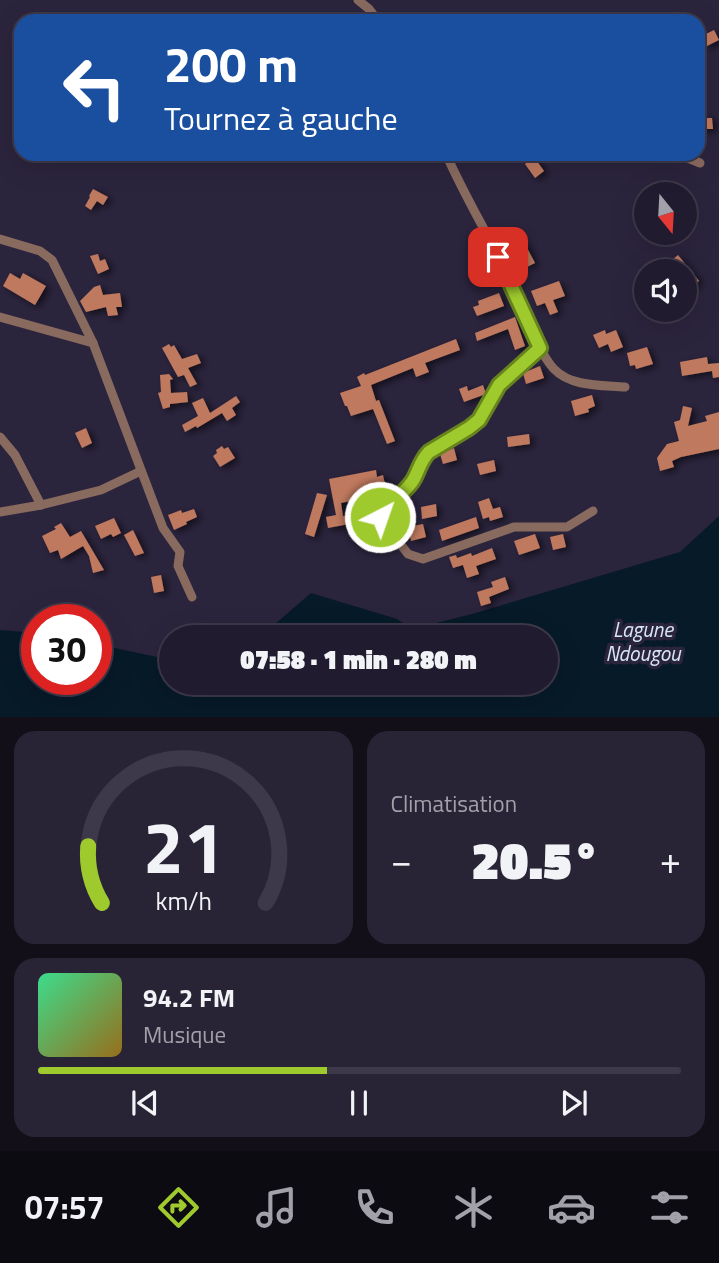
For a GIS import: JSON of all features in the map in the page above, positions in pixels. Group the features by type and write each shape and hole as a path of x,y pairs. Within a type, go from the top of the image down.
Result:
{"street":[{"path":"358,0 373,14"},
{"path":"449,161 509,277 540,348 554,369 568,379 625,387"},
{"path":"695,161 700,163"},
{"path":"0,239 40,251 52,260 93,343 163,528 180,552 178,566 192,597"},
{"path":"0,317 93,343"},
{"path":"540,348 499,385 479,420 424,457 414,480 382,511 380,517 408,554 423,559 514,527 567,527 593,511"},
{"path":"0,438 15,455 41,505"},
{"path":"0,512 101,490 141,471"}],"water":[{"name":"Lagune Ndougou","path":"719,516 719,717 0,717 0,630 21,632 21,695 112,695 112,647 159,657 159,695 558,695 558,625 428,625 680,552"},
{"name":"Lagune Ndougou","path":"311,593 397,619 406,625 274,625"}],"building":[{"path":"714,30 719,40 707,46 705,34"},
{"path":"705,118 712,118 713,129 705,129"},
{"path":"537,161 544,171 535,178 525,164"},
{"path":"93,189 108,197 103,205 97,201 91,210 85,206"},
{"path":"525,244 535,263 527,267 517,247"},
{"path":"98,254 100,261 105,259 109,269 98,274 90,256"},
{"path":"10,273 20,279 23,273 46,286 35,305 3,286"},
{"path":"559,281 565,296 553,300 558,312 550,315 545,303 537,306 531,291"},
{"path":"100,285 103,295 120,293 122,307 116,307 118,315 108,316 106,307 86,312 80,301 94,287"},
{"path":"499,293 504,306 477,316 473,307 479,305 478,301"},
{"path":"515,317 525,346 515,350 508,329 477,341 475,333"},
{"path":"605,330 606,334 616,330 623,347 611,352 608,344 599,348 593,335"},
{"path":"456,339 460,350 425,363 429,372 416,377 413,368 371,385 395,441 387,444 373,409 351,416 340,393 361,386 357,377"},
{"path":"169,344 171,347 174,345 182,359 197,354 201,363 188,368 197,384 190,387 184,375 178,377 162,348"},
{"path":"647,347 653,364 636,369 635,365 630,366 627,353"},
{"path":"707,357 708,364 719,363 719,377 713,378 712,371 682,376 680,362"},
{"path":"540,366 544,378 526,384 523,373"},
{"path":"169,374 173,379 170,380 171,393 187,392 188,402 170,404 170,407 163,409 158,393 161,392 160,375"},
{"path":"483,385 486,394 464,402 459,389 467,386 468,391"},
{"path":"592,395 595,406 588,409 589,412 575,416 571,401"},
{"path":"236,396 240,402 232,408 236,415 227,421 222,413 185,432 182,425 198,416 192,403 203,398 210,413"},
{"path":"683,406 692,408 688,426 707,421 705,416 719,412 719,449 681,457 672,461 674,467 660,471 657,458 667,444 679,441 674,422 680,420"},
{"path":"86,428 92,443 82,448 75,433"},
{"path":"529,434 530,444 508,447 507,437"},
{"path":"222,446 224,449 228,447 235,458 220,467 213,456"},
{"path":"454,448 457,460 443,464 440,454"},
{"path":"494,460 496,471 480,475 477,464"},
{"path":"376,470 377,477 383,475 387,494 341,503 343,516 358,513 360,522 328,528 326,517 336,515 329,479"},
{"path":"317,493 327,495 314,537 305,534"},
{"path":"489,498 493,509 500,507 503,517 490,521 489,517 483,519 478,502"},
{"path":"436,504 437,516 422,519 421,507"},
{"path":"194,509 197,517 174,530 168,515"},
{"path":"406,509 409,522 396,525 393,512"},
{"path":"476,517 479,528 442,541 439,530"},
{"path":"114,518 121,533 101,539 95,526"},
{"path":"61,523 70,537 81,531 104,570 93,573 89,556 83,546 61,559 58,550 50,553 42,536 56,529 54,527"},
{"path":"423,524 426,537 411,541 408,527"},
{"path":"133,530 144,553 135,556 124,535"},
{"path":"535,534 540,548 519,555 514,541"},
{"path":"563,534 566,547 553,550 550,537"},
{"path":"492,548 496,559 476,566 479,574 467,578 463,565 453,568 449,557 456,555 457,558 471,553 472,556"},
{"path":"161,575 164,591 154,593 151,577"},
{"path":"505,577 509,589 489,597 491,603 481,606 477,592 493,587 491,582"}],"route":[{"path":"380,517 382,511 414,480 424,457 479,420 503,380 540,348 498,257"}]}
